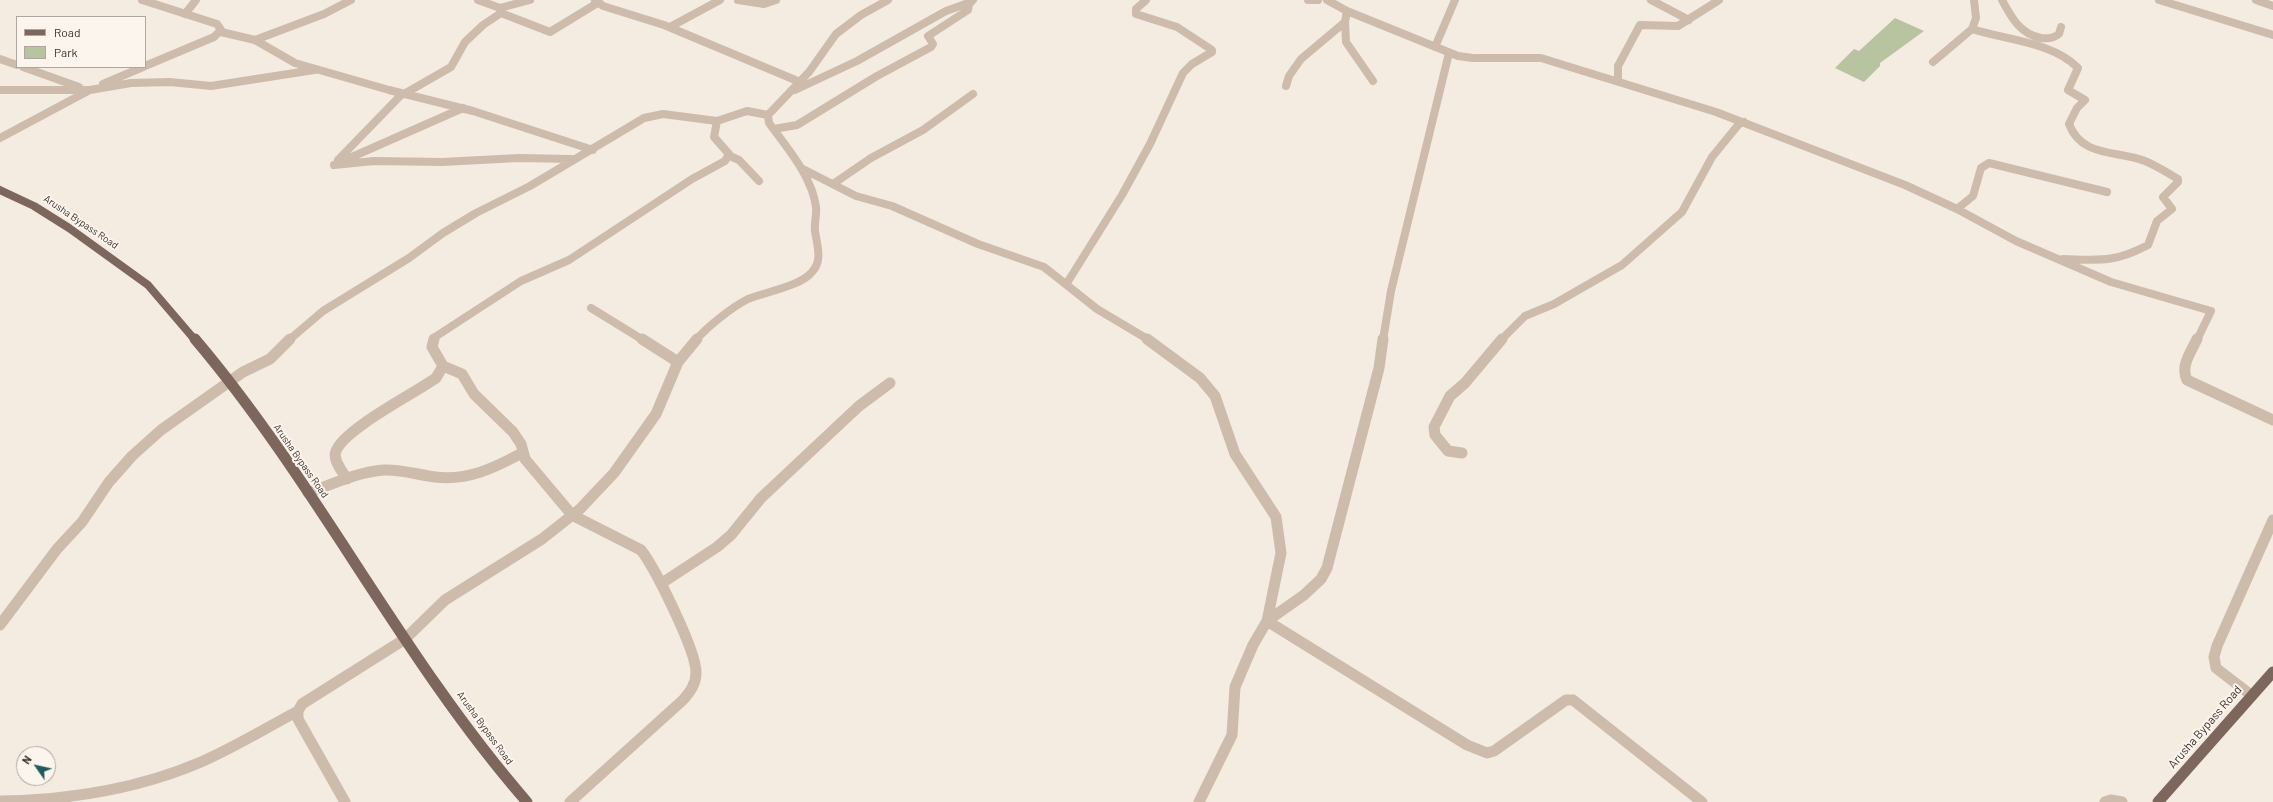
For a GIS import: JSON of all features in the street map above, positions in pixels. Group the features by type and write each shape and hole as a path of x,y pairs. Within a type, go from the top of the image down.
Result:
{"main road":[{"name":"Arusha Bypass Road","path":"0,190 46,213 148,285 230,381 308,493 405,639 500,771 527,802"},
{"name":"Arusha Bypass Road","path":"2158,802 2251,695 2273,672"}],"street":[{"path":"142,0 217,24 221,32"},
{"path":"185,14 196,0"},
{"path":"255,40 324,14 351,0"},
{"path":"478,0 550,32 597,1 603,6 670,27 800,82"},
{"path":"513,6 521,0"},
{"path":"334,165 403,94 451,67 465,42 474,32 500,11 530,0"},
{"path":"670,27 720,0"},
{"path":"738,0 764,4 776,0"},
{"path":"768,115 800,82 836,34 861,15 888,0"},
{"path":"1067,283 1143,157 1183,72 1192,64 1212,52 1212,50 1184,31 1136,14 1136,9 1146,0"},
{"path":"1308,0 1318,0"},
{"path":"1327,0 1347,11 1449,53 1473,58 1541,58 1618,80 1744,122 1888,178 1957,209 2009,238 2055,259 2133,289 2211,311 2186,362 2184,374 2188,380 2196,385 2273,420"},
{"path":"1435,47 1456,0"},
{"path":"1651,0 1689,20"},
{"path":"1618,80 1618,66 1640,25 1674,27 1689,20 1719,0"},
{"path":"1933,62 1972,29 1976,18 1974,0"},
{"path":"2002,0 2016,24 2026,34 2051,38 2059,34 2061,27"},
{"path":"2158,0 2172,2 2273,35"},
{"path":"2256,0 2273,6"},
{"path":"790,92 857,61 952,8 972,1"},
{"path":"774,130 797,126 877,76 931,47 933,44 928,36 968,10 972,1"},
{"path":"1347,11 1345,22 1346,42 1373,81"},
{"path":"1286,86 1288,75 1296,63 1345,22"},
{"path":"1972,29 2049,50 2071,59 2078,68 2068,90 2082,96 2085,100 2078,108 2069,124 2074,137 2080,142 2099,150 2145,161 2178,179 2178,182 2163,197 2172,209 2158,221 2148,245 2127,256 2107,260 2055,259"},
{"path":"146,66 214,37 221,32 255,40 288,60 316,69 328,71 403,94 463,108 523,126 593,150"},
{"path":"1267,621 1304,595 1321,579 1327,568 1379,368 1391,291 1449,53"},
{"path":"0,59 16,65"},
{"path":"26,68 90,90"},
{"path":"0,138 29,124 47,112 90,90 142,68"},
{"path":"0,90 90,90 138,83 170,82 211,86 316,69"},
{"path":"833,184 871,158 923,130 973,94"},
{"path":"334,165 463,108"},
{"path":"0,625 57,549 82,522 99,494 117,472 161,430 244,372 270,360 303,327 323,310 409,258 443,233 476,213 530,186 573,159 593,150 637,122 652,116 679,115 717,121 738,112 747,111 768,115"},
{"path":"345,802 298,719 298,711 302,704 405,639 445,600 542,539 572,516 614,473 656,414 678,362 704,331 737,306 803,279 813,272 819,256 815,230 816,208 809,184 801,168 774,130 768,115"},
{"path":"717,121 714,136 730,156 739,160 759,181"},
{"path":"1462,453 1448,451 1435,434 1434,427 1450,396 1465,383 1489,353 1525,316 1554,304 1612,272 1650,242 1682,212 1712,157 1739,124 1744,122"},
{"path":"570,802 683,700 695,685 697,675 696,666 662,583 649,560 641,550 628,542 572,516 525,459 522,453 521,444 513,432 474,394 462,374 443,366 432,346 433,341 442,331 526,279 569,260 730,156"},
{"path":"334,165 374,160 442,162 519,158 573,159"},
{"path":"1957,209 1973,196 1981,168 1989,163 2107,192"},
{"path":"801,168 856,196 892,206 978,244 1029,260 1044,267 1067,283 1097,309 1182,362 1200,378 1214,396 1235,454 1269,504 1276,517 1281,553 1267,621 1242,667 1235,687 1232,735 1199,802"},
{"path":"591,308 678,362"},
{"path":"347,479 336,458 336,451 339,445 363,426 429,384 441,372 443,366"},
{"path":"662,583 717,547 731,535 756,504 791,470 859,406 890,383"},
{"path":"308,493 347,479 385,470 458,479 484,472 522,453"},
{"path":"2251,695 2216,668 2214,657 2217,646 2273,520"},
{"path":"1267,621 1348,669 1467,745 1487,753 1494,751 1566,700 1573,700 1696,801"},
{"path":"0,801 59,797 107,791 166,774 200,762 298,711"},
{"path":"2105,802 2111,800 2122,802"}],"green space":[{"path":"1895,18 1924,31 1880,63 1880,66 1864,82 1835,68 1854,49 1859,51"}]}
